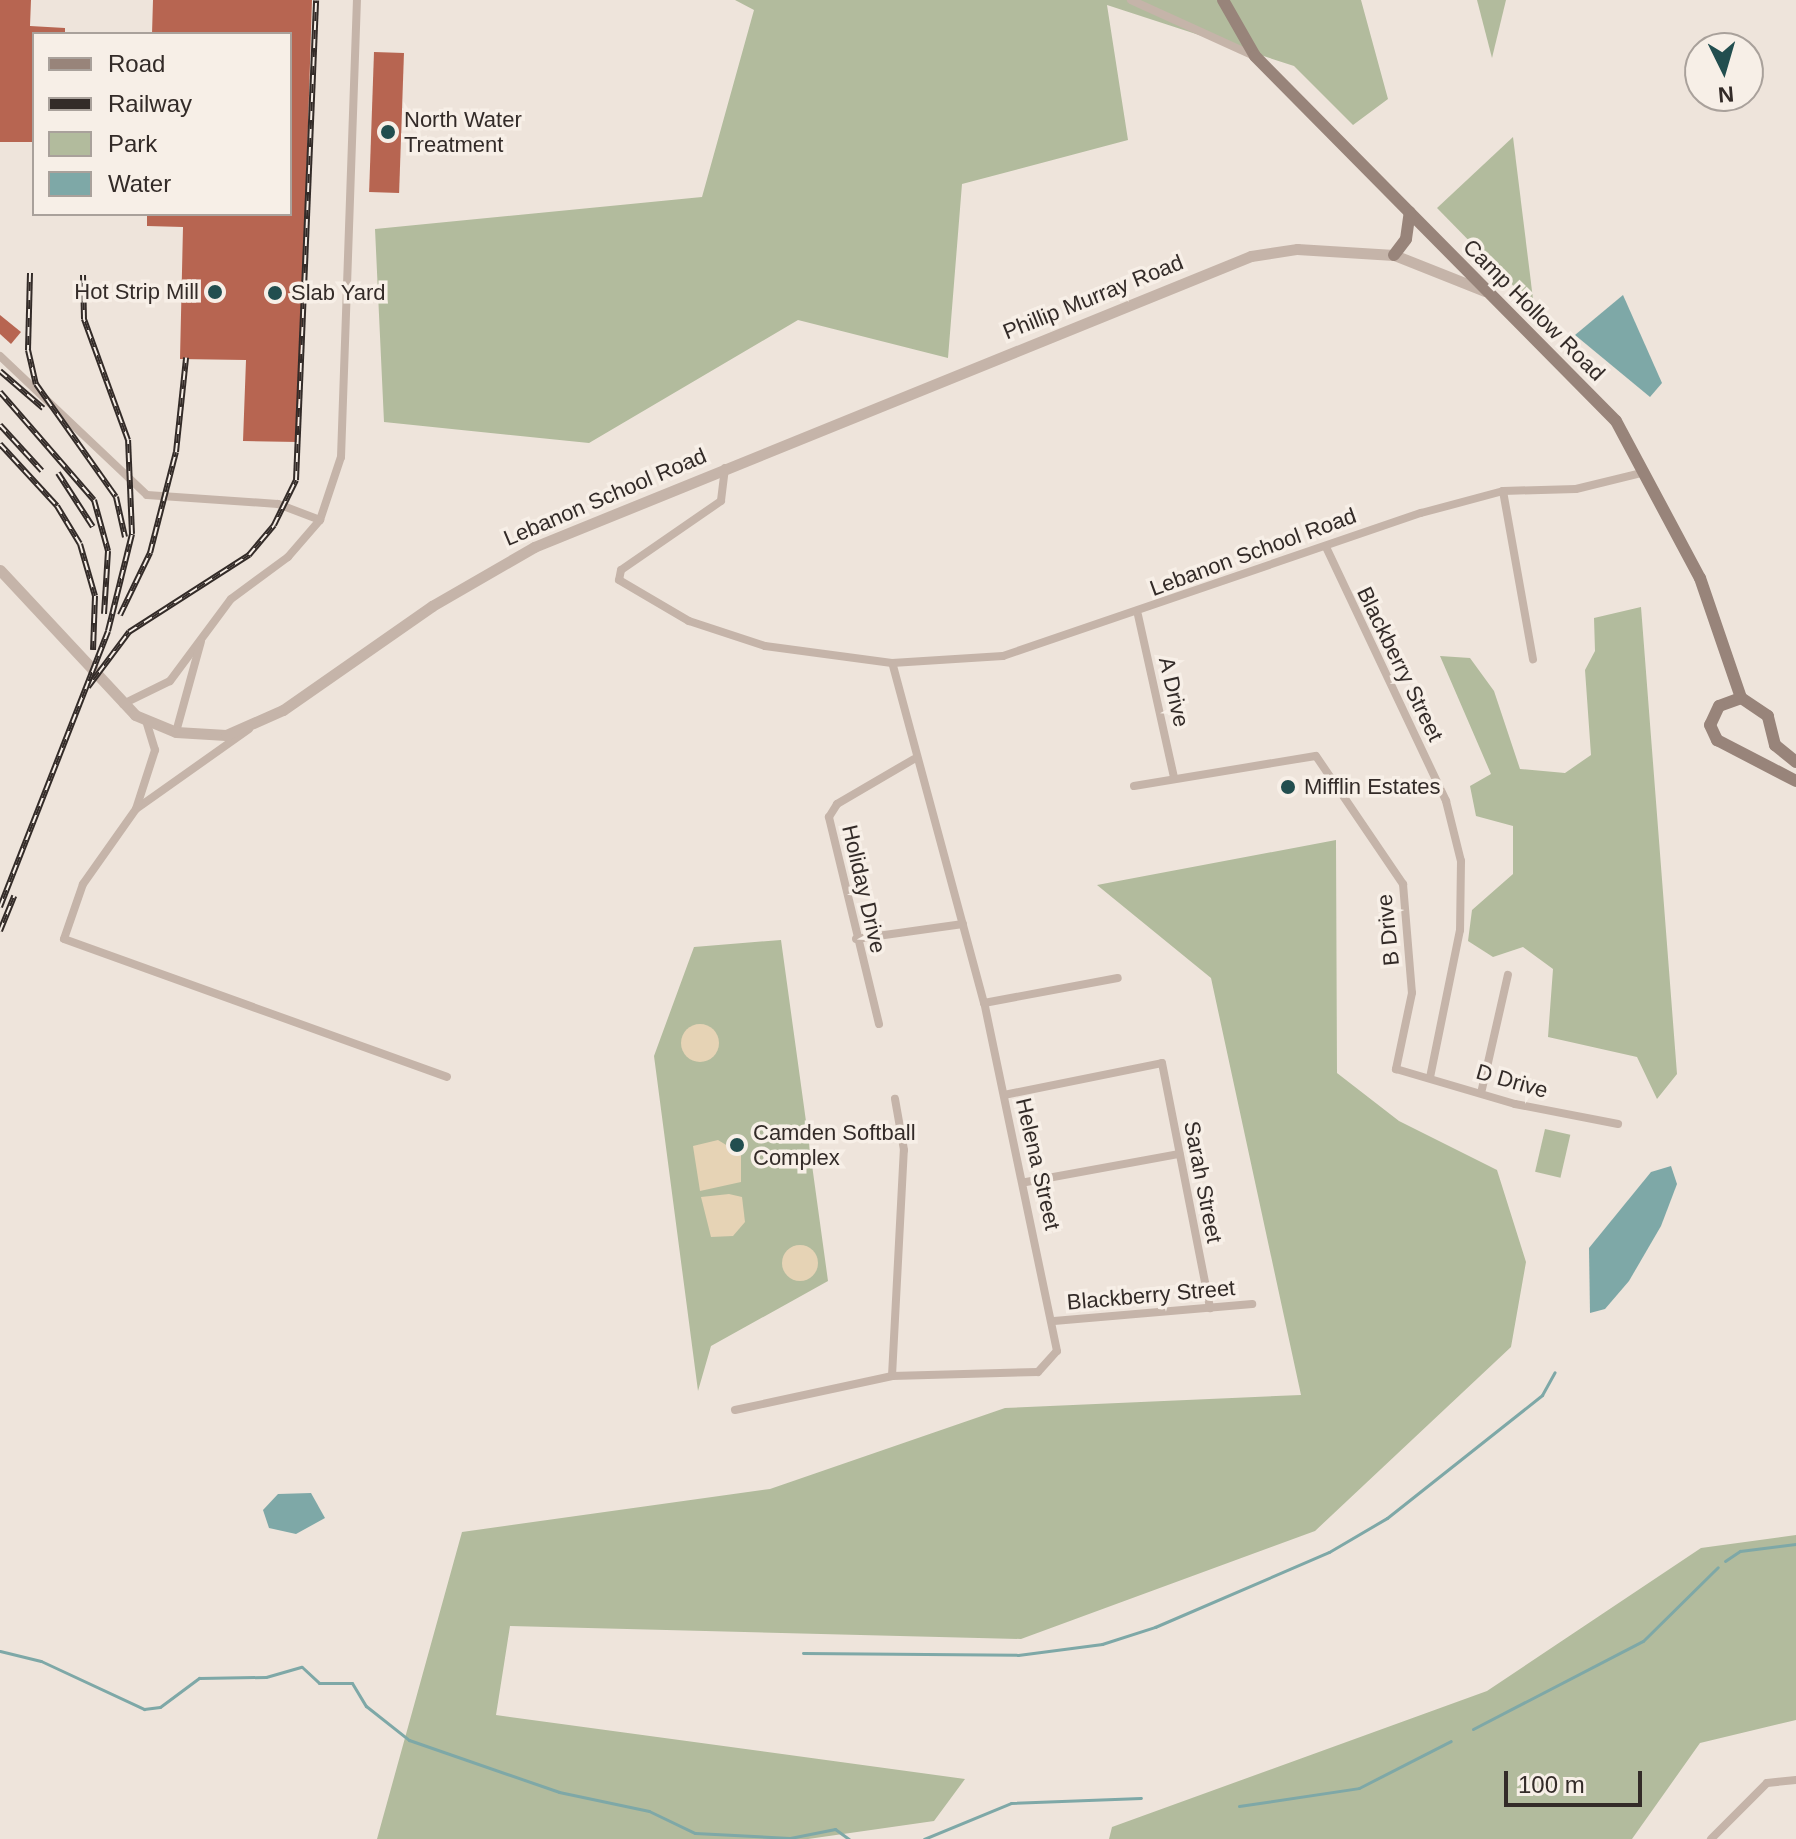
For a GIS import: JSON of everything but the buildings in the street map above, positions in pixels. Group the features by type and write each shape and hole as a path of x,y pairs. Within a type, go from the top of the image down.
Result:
{"main road":[{"name":"Camp Hollow Road","path":"1223,0 1255,56 1616,421 1647,471 1700,578 1741,698 1768,716 1775,745 1796,762"},
{"path":"1394,255 1406,239 1410,212"},
{"path":"1741,698 1719,706 1710,725 1717,740 1796,781"}],"street":[{"path":"1131,0 1255,56"},
{"path":"122,704 170,681 203,633 320,520 334,495 341,457 358,1"},
{"name":"Phillip Murray Road","path":"725,467 1251,256 1297,249 1394,255 1487,292"},
{"path":"0,356 147,495 278,504 320,520"},
{"name":"Lebanon School Road","path":"725,467 721,501 621,570 619,580 689,621 765,646 892,663 1003,656 1138,615 1326,547 1503,491 1576,489 1647,471"},
{"name":"Lebanon School Road","path":"1,575 122,704 147,723 176,732 205,736 249,728 481,574 725,467"},
{"path":"1503,491 1533,659"},
{"name":"Blackberry Street","path":"1326,547 1446,801 1461,861 1460,930 1430,1078"},
{"name":"A Drive","path":"1138,615 1174,777"},
{"path":"176,732 203,633"},
{"name":"Helena Street","path":"735,1410 892,1376 1038,1372 1057,1351 1054,1321 1026,1182 984,1003 929,780 914,759 892,663"},
{"path":"147,723 155,750 136,809 83,884 64,939 447,1077"},
{"path":"136,809 249,728"},
{"name":"B Drive","path":"1134,786 1316,756 1403,884 1412,993 1396,1069"},
{"name":"Holiday Drive","path":"879,1024 829,817 837,804 914,759"},
{"path":"856,939 963,924"},
{"path":"1482,1089 1508,975"},
{"path":"984,1003 1118,978"},
{"name":"Sarah Street","path":"1004,1095 1162,1063 1210,1308"},
{"name":"D Drive","path":"1396,1069 1482,1089 1515,1104 1618,1124"},
{"path":"892,1376 904,1150 895,1099"},
{"path":"1026,1182 1179,1154"},
{"name":"Blackberry Street","path":"1054,1321 1252,1304"},
{"path":"1711,1839 1767,1783 1796,1780"}],"green space":[{"path":"735,0 1361,0 1388,99 1353,125 1294,66 1107,5 1128,140 962,184 948,358 798,320 589,443 384,422 375,229 702,197 754,10"},
{"path":"1477,0 1506,0 1492,58"},
{"path":"1513,137 1534,307 1437,208"},
{"path":"1641,607 1677,1074 1657,1099 1637,1057 1548,1037 1553,969 1523,947 1493,957 1468,941 1472,910 1513,874 1513,826 1476,816 1470,786 1491,774 1440,656 1470,658 1494,691 1520,769 1565,773 1591,755 1585,670 1595,651 1594,618"},
{"path":"1336,840 1337,1073 1399,1121 1497,1170 1526,1262 1511,1347 1315,1531 1021,1639 510,1626 496,1715 965,1779 934,1821 808,1839 377,1839 462,1532 770,1489 1005,1408 1301,1395 1211,978 1097,885"},
{"name":"Camden Softball Complex","path":"781,940 828,1281 711,1346 698,1391 654,1056 694,947"},
{"path":"1545,1129 1570,1135 1560,1178 1535,1172"},
{"path":"1796,1535 1796,1720 1700,1743 1632,1839 1109,1839 1112,1827 1487,1691 1701,1548"}],"sand":[{"path":"700,1024 714,1029 719,1043 714,1057 700,1062 686,1057 681,1043 686,1029"},
{"path":"718,1140 741,1154 741,1182 700,1191 693,1146"},
{"path":"729,1194 742,1197 745,1222 733,1236 711,1237 701,1197"},
{"path":"800,1245 813,1250 818,1263 813,1276 800,1281 787,1276 782,1263 787,1250"}],"water":[{"path":"1623,295 1662,383 1650,397 1575,335"},
{"path":"1671,1166 1677,1184 1661,1226 1629,1281 1605,1309 1590,1313 1589,1248 1651,1172"},
{"path":"311,1493 325,1518 296,1534 269,1528 263,1510 278,1494"}],"waterway":[{"path":"803,1653 1018,1655 1102,1644 1155,1627 1329,1552 1387,1518 1542,1395 1555,1372"},
{"path":"1725,1561 1740,1551 1796,1544"},
{"path":"1473,1729 1643,1641 1718,1567"},
{"path":"0,1651 41,1661 144,1709 160,1707 199,1678 266,1677 302,1667 319,1683 352,1683 366,1706 409,1740 559,1792 649,1811 695,1833 790,1838 835,1829 849,1839"},
{"path":"1239,1806 1359,1788 1451,1741"},
{"path":"924,1839 1011,1803 1141,1798"}],"railway":[{"path":"88,687 129,632 249,555 274,525 296,480 316,0"},
{"path":"30,273 28,350 36,384 116,497 125,537"},
{"path":"0,907 108,631 132,534 128,440 84,319 83,275"},
{"path":"120,615 150,553 176,452 186,358"},
{"path":"0,371 43,408"},
{"path":"0,392 94,500 108,551 104,614"},
{"path":"0,425 42,471"},
{"path":"0,444 57,506 80,544 95,596 93,650"},
{"path":"58,473 93,527"},
{"path":"0,931 14,896"}],"place":[{"name":"North Water Treatment","path":"388,132"},
{"name":"Hot Strip Mill","path":"215,292"},
{"name":"Slab Yard","path":"275,293"},
{"name":"Mifflin Estates","path":"1288,787"},
{"name":"Camden Softball Complex","path":"737,1145"}]}
